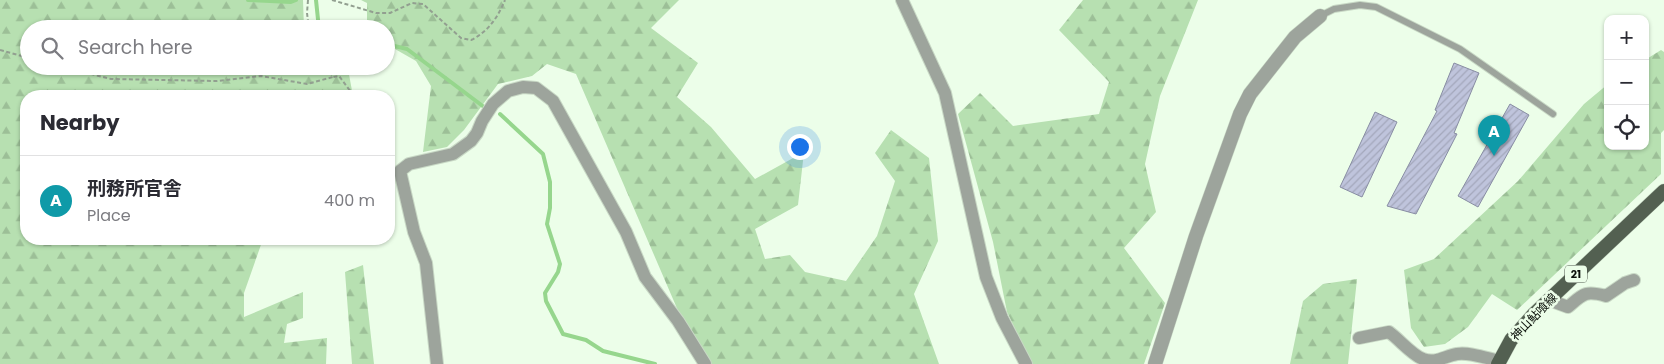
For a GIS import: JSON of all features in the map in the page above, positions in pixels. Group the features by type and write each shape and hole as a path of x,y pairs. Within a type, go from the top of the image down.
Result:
{"main road":[{"name":"神山鮎喰線","path":"1498,362 1511,340 1534,314 1661,197"}],"street":[{"path":"902,0 945,93 986,277 1002,318 1026,364"},
{"path":"1155,364 1196,236 1240,114 1250,94 1295,37 1320,16"},
{"path":"437,364 426,263 414,232 400,170 410,164 454,154 471,141 494,104 508,90 523,87 536,88 553,101 626,232 645,277 678,321 705,364"},
{"path":"1549,300 1568,307 1584,293 1594,292 1606,296 1625,283 1634,280"},
{"path":"1360,338 1389,332 1422,359 1433,361 1458,354 1498,362"},
{"path":"1448,364 1458,354"}],"lane":[{"path":"1320,16 1334,9 1360,5 1376,7 1460,49 1553,114"}],"path":[{"path":"308,0 309,20"},
{"path":"332,0 376,13 390,13 412,3 423,4 462,38 471,40 486,31 500,12 505,0"},
{"path":"0,50 20,56"},
{"path":"95,75 111,79 217,81 261,76 307,84 340,76 350,90"}],"green space":[{"path":"0,0 303,0 304,20 20,20 20,75 349,75 352,90 20,90 20,245 261,245 244,293 244,317 303,292 303,318 287,324 284,343 327,338 326,364 0,364"},
{"path":"361,0 679,0 651,28 698,63 677,97 711,127 755,179 804,152 798,205 755,229 765,259 790,255 805,272 846,281 877,236 895,181 875,153 891,130 929,158 938,241 914,294 939,364 701,364 576,74 547,64 532,76 498,84 464,130 447,147 423,152 431,86 416,61 395,49 395,20 367,20 367,3"},
{"path":"1083,0 1198,0 1160,96 1145,164 1156,212 1124,248 1165,303 1144,364 1032,364 1007,312 993,242 958,114 980,93 1013,126 1099,114 1109,82 1059,30"},
{"path":"1661,50 1664,52 1664,130 1661,133 1661,174 1517,310 1492,294 1468,327 1445,344 1424,347 1411,328 1404,270 1434,259 1518,181 1584,104 1604,87 1604,150 1649,150 1649,58"},
{"path":"363,265 374,364 352,364 345,272"},
{"path":"1357,279 1348,364 1290,364 1303,301 1323,284"}],"building":[{"path":"1454,63 1479,73 1454,133 1457,134 1416,214 1387,206 1437,111 1435,110"},
{"path":"1510,104 1529,115 1478,207 1458,196"},
{"path":"1375,112 1397,122 1362,197 1340,187"}],"waterway":[{"path":"248,0 291,2 296,0"},
{"path":"316,0 318,20"},
{"path":"395,46 407,49 484,107"},
{"path":"500,114 543,154 550,182 550,208 547,224 560,264 558,272 545,293 546,301 563,334 586,340 603,351 655,364"}],"place":[{"name":"刑務所官舎","path":"1494,156"}]}
